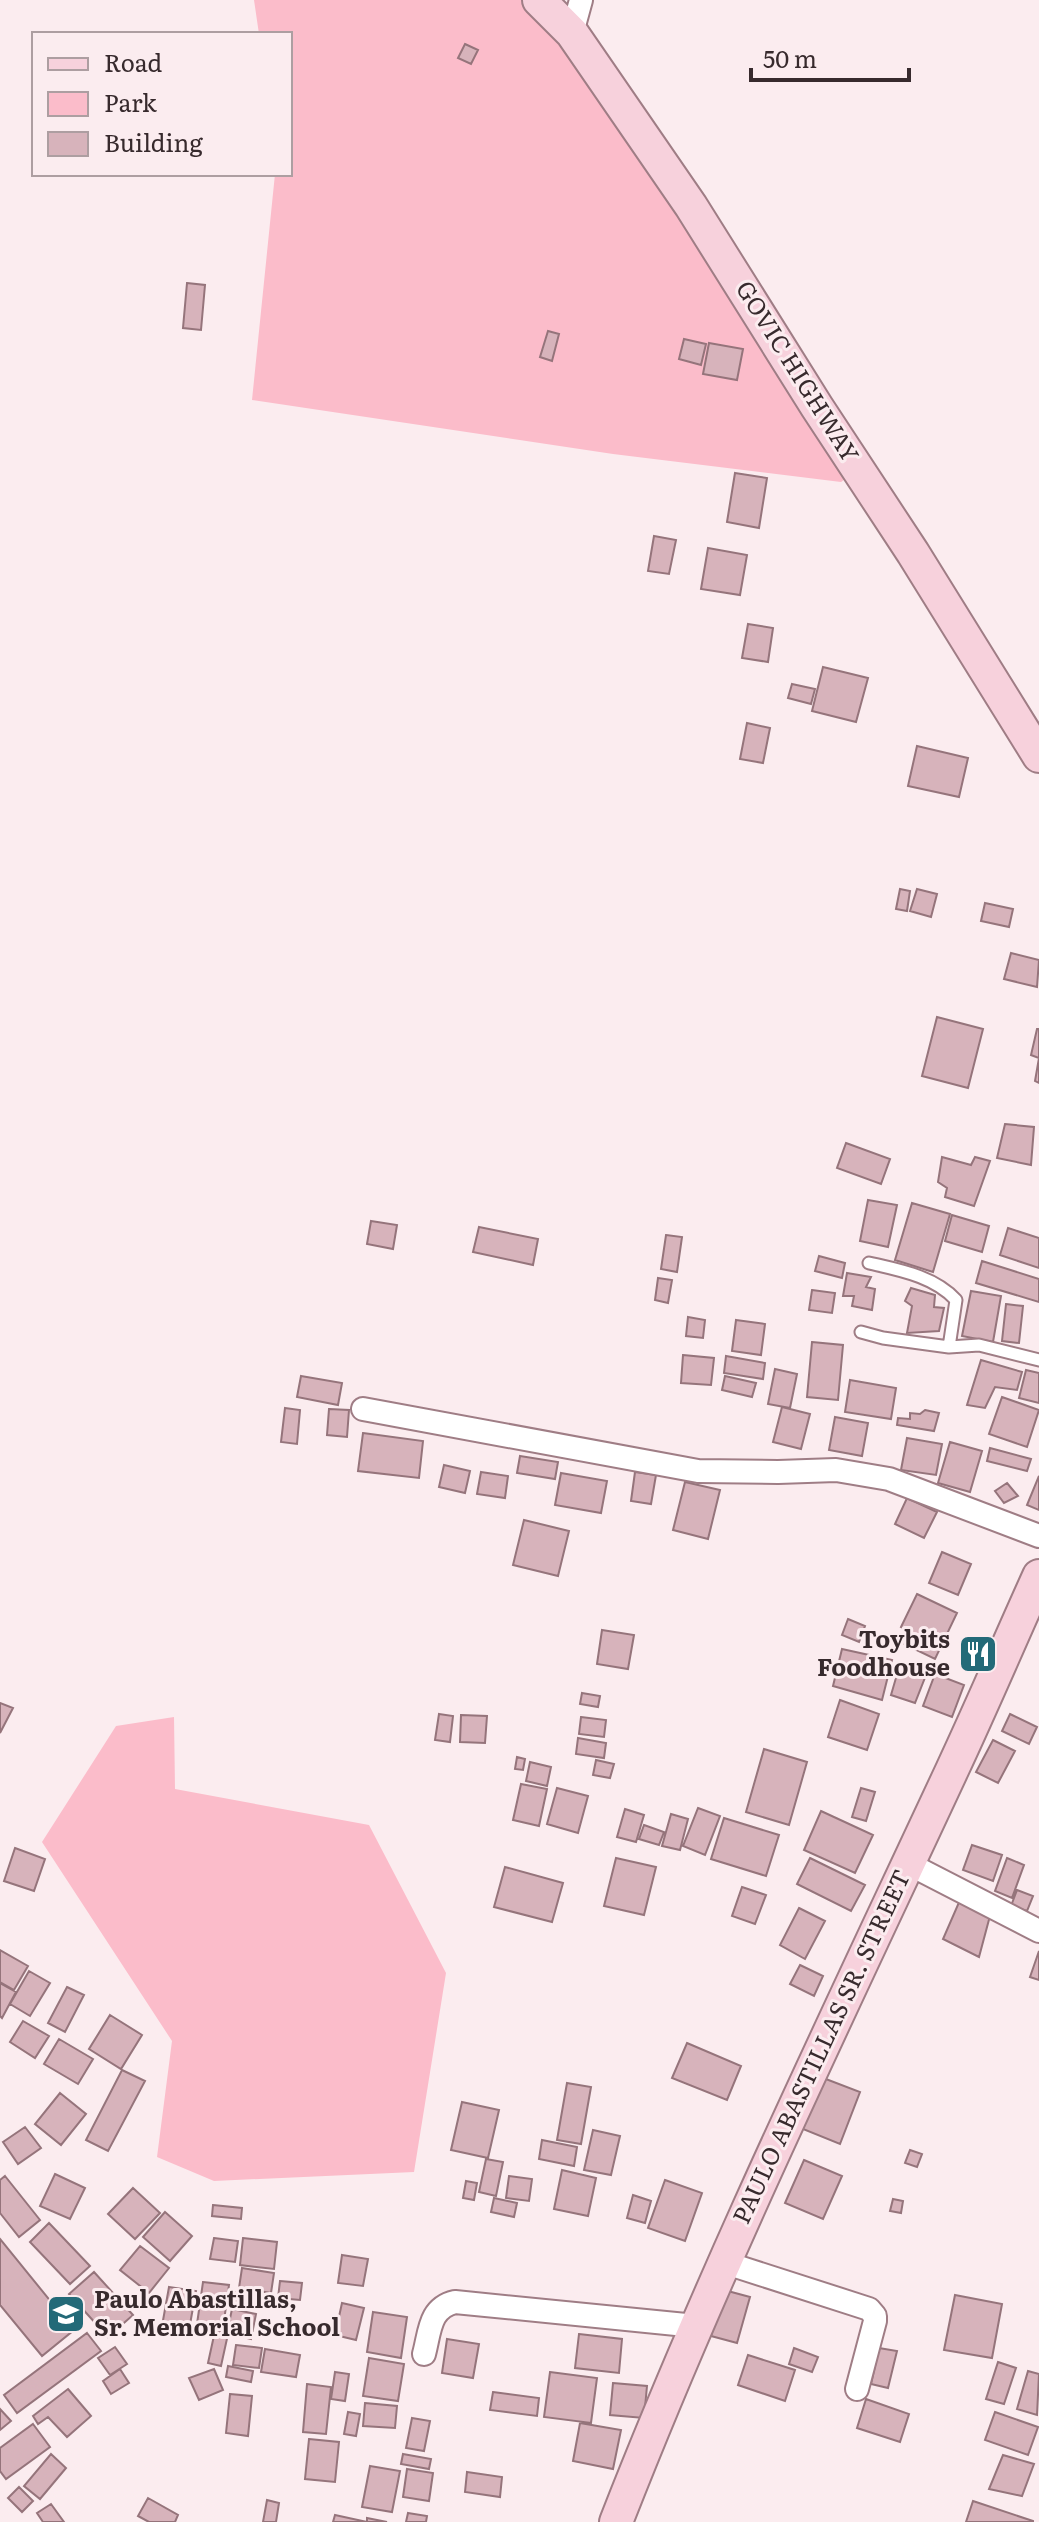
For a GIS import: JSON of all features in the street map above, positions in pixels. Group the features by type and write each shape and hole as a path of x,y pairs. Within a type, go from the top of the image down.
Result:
{"main road":[{"name":"GOVIC HIGHWAY","path":"539,0 572,33 691,206 1039,756"},
{"name":"PAULO ABASTILLAS SR. STREET","path":"616,2522 723,2262 953,1769 1039,1576"}],"street":[{"path":"572,33 581,0"},
{"path":"363,1409 698,1471 836,1470 889,1479 1039,1536"},
{"path":"907,1863 1039,1931"},
{"path":"723,2262 869,2309 875,2321 857,2389"},
{"path":"424,2354 436,2312 445,2304 455,2302 696,2326"}],"lane":[{"path":"869,1263 899,1270 944,1287 956,1300 949,1347"},
{"path":"861,1332 949,1347 979,1345 1039,1360"}],"green space":[{"path":"254,0 539,0 858,470 841,482 613,454 252,400 275,176 292,176 292,32 259,32"},
{"path":"174,1717 175,1789 369,1825 446,1973 414,2172 214,2181 157,2157 172,2041 42,1842 116,1726"}],"building":[{"path":"465,44 478,50 471,64 458,58"},
{"path":"187,283 205,285 201,330 183,328"},
{"path":"548,331 559,334 552,361 540,357"},
{"path":"684,339 706,344 701,365 679,359"},
{"path":"709,343 743,349 737,380 703,374"},
{"path":"735,473 767,478 759,528 727,522"},
{"path":"654,536 676,540 669,574 648,571"},
{"path":"708,548 747,555 740,595 701,589"},
{"path":"748,624 773,628 768,662 742,658"},
{"path":"823,667 868,678 856,722 812,711"},
{"path":"792,684 815,689 811,704 788,698"},
{"path":"747,723 770,728 763,763 740,759"},
{"path":"917,746 968,758 959,797 908,786"},
{"path":"900,889 910,891 907,911 896,909"},
{"path":"917,889 937,894 931,917 910,911"},
{"path":"985,903 1013,909 1009,927 981,921"},
{"path":"1011,953 1039,960 1037,987 1004,979"},
{"path":"937,1017 983,1029 968,1088 922,1076"},
{"path":"1039,1029 1039,1058 1031,1055"},
{"path":"1039,1058 1039,1083 1035,1081"},
{"path":"1005,1124 1034,1127 1031,1165 997,1158"},
{"path":"846,1143 890,1159 881,1184 837,1168"},
{"path":"942,1157 971,1165 975,1157 990,1161 974,1206 945,1197 947,1188 938,1182"},
{"path":"868,1200 897,1205 888,1247 860,1241"},
{"path":"912,1203 950,1214 933,1272 895,1260"},
{"path":"952,1215 989,1226 982,1252 945,1241"},
{"path":"371,1221 397,1225 393,1249 367,1244"},
{"path":"479,1227 538,1239 533,1265 473,1252"},
{"path":"1008,1228 1039,1238 1039,1268 1000,1255"},
{"path":"666,1235 682,1237 677,1272 661,1269"},
{"path":"819,1256 845,1263 842,1278 815,1271"},
{"path":"982,1261 1039,1279 1039,1302 976,1283"},
{"path":"847,1273 871,1277 866,1287 875,1289 872,1310 852,1306 854,1296 843,1296"},
{"path":"658,1278 672,1280 668,1303 655,1300"},
{"path":"911,1288 935,1295 934,1307 944,1308 939,1331 907,1333 912,1306 905,1301"},
{"path":"812,1290 835,1293 832,1313 809,1310"},
{"path":"971,1291 1001,1296 993,1342 962,1336"},
{"path":"1006,1304 1023,1306 1019,1343 1002,1341"},
{"path":"688,1317 705,1320 703,1338 686,1336"},
{"path":"736,1320 765,1324 761,1355 732,1351"},
{"path":"812,1342 843,1345 838,1400 807,1397"},
{"path":"683,1355 714,1358 711,1385 681,1383"},
{"path":"726,1356 765,1363 763,1379 724,1373"},
{"path":"981,1360 1022,1372 1017,1390 995,1387 985,1408 967,1405"},
{"path":"775,1369 797,1374 790,1408 768,1404"},
{"path":"1026,1370 1039,1373 1039,1403 1019,1398"},
{"path":"301,1376 342,1383 338,1405 297,1397"},
{"path":"725,1376 756,1383 752,1397 722,1390"},
{"path":"850,1380 896,1388 891,1419 845,1412"},
{"path":"1002,1397 1039,1410 1027,1447 989,1434"},
{"path":"782,1407 810,1414 801,1449 773,1442"},
{"path":"285,1408 300,1410 297,1444 281,1442"},
{"path":"329,1409 349,1410 347,1437 327,1435"},
{"path":"925,1410 939,1413 934,1431 897,1425 898,1418 910,1419 910,1413 920,1414"},
{"path":"835,1417 868,1423 862,1456 829,1450"},
{"path":"363,1433 423,1441 419,1478 358,1471"},
{"path":"907,1438 942,1444 936,1475 901,1470"},
{"path":"950,1442 982,1451 970,1492 938,1483"},
{"path":"990,1448 1031,1459 1027,1471 987,1461"},
{"path":"520,1456 558,1462 555,1479 517,1473"},
{"path":"444,1465 470,1471 465,1493 439,1487"},
{"path":"481,1472 508,1476 505,1498 477,1494"},
{"path":"635,1472 656,1475 651,1504 631,1501"},
{"path":"561,1473 607,1481 601,1513 555,1505"},
{"path":"1039,1476 1039,1510 1027,1505"},
{"path":"685,1482 720,1490 708,1539 673,1530"},
{"path":"1007,1483 1018,1496 1004,1503 995,1491"},
{"path":"907,1498 937,1512 924,1538 895,1524"},
{"path":"524,1520 569,1531 558,1576 513,1565"},
{"path":"942,1552 971,1564 958,1595 929,1583"},
{"path":"917,1594 957,1613 935,1659 904,1644 910,1631 901,1627"},
{"path":"848,1619 865,1626 859,1642 842,1635"},
{"path":"602,1630 634,1635 628,1669 597,1664"},
{"path":"842,1649 892,1660 882,1700 833,1686"},
{"path":"900,1664 926,1675 915,1703 891,1695"},
{"path":"935,1674 964,1685 952,1717 923,1706"},
{"path":"582,1693 600,1696 598,1707 580,1704"},
{"path":"840,1700 879,1714 867,1750 828,1737"},
{"path":"0,1703 13,1708 0,1733"},
{"path":"439,1714 453,1716 450,1742 435,1740"},
{"path":"1010,1714 1037,1727 1029,1744 1002,1731"},
{"path":"461,1715 487,1716 485,1743 460,1742"},
{"path":"581,1717 606,1720 604,1737 579,1734"},
{"path":"578,1738 606,1743 604,1758 576,1754"},
{"path":"993,1740 1015,1751 998,1783 976,1772"},
{"path":"764,1749 807,1762 789,1825 746,1812"},
{"path":"517,1757 525,1759 523,1770 515,1769"},
{"path":"596,1760 614,1764 610,1778 593,1775"},
{"path":"530,1762 551,1767 547,1786 526,1781"},
{"path":"521,1784 547,1789 539,1826 513,1820"},
{"path":"557,1788 588,1796 578,1833 547,1824"},
{"path":"861,1788 875,1792 866,1821 852,1817"},
{"path":"698,1808 720,1816 705,1855 683,1846"},
{"path":"625,1809 644,1815 636,1842 617,1837"},
{"path":"821,1811 873,1835 855,1873 804,1850"},
{"path":"671,1814 688,1819 680,1850 662,1846"},
{"path":"724,1818 779,1835 766,1876 711,1859"},
{"path":"644,1825 664,1832 659,1845 639,1839"},
{"path":"972,1845 1002,1855 993,1881 963,1870"},
{"path":"15,1848 45,1859 34,1891 4,1881"},
{"path":"616,1858 656,1867 644,1915 604,1906"},
{"path":"810,1858 865,1885 851,1911 797,1884"},
{"path":"1007,1858 1024,1865 1012,1898 995,1891"},
{"path":"505,1867 563,1883 552,1922 494,1907"},
{"path":"742,1887 766,1895 755,1924 732,1916"},
{"path":"1017,1890 1033,1896 1027,1911 1011,1906"},
{"path":"960,1900 991,1912 979,1957 943,1939"},
{"path":"799,1908 825,1921 805,1959 780,1945"},
{"path":"0,1950 28,1966 14,1990 0,1982"},
{"path":"1039,1951 1039,1980 1030,1977"},
{"path":"800,1965 823,1976 814,1996 790,1984"},
{"path":"29,1971 50,1983 30,2016 10,2004"},
{"path":"0,1983 16,1992 2,2018 0,2016"},
{"path":"67,1987 84,1995 65,2032 48,2023"},
{"path":"110,2015 142,2035 121,2069 89,2049"},
{"path":"23,2021 49,2036 35,2058 10,2042"},
{"path":"59,2039 93,2059 78,2084 44,2064"},
{"path":"687,2043 741,2066 727,2100 672,2078"},
{"path":"122,2070 145,2081 108,2151 86,2140"},
{"path":"818,2076 860,2092 840,2144 798,2127"},
{"path":"567,2083 591,2087 581,2144 557,2140"},
{"path":"60,2093 86,2114 61,2145 35,2124"},
{"path":"462,2102 499,2110 488,2158 451,2150"},
{"path":"25,2127 41,2148 18,2164 3,2142"},
{"path":"593,2130 620,2136 611,2175 584,2170"},
{"path":"542,2140 577,2147 574,2166 539,2159"},
{"path":"910,2150 922,2154 917,2167 905,2163"},
{"path":"486,2159 503,2162 496,2196 479,2192"},
{"path":"804,2160 842,2176 823,2219 785,2203"},
{"path":"562,2170 596,2178 588,2216 554,2209"},
{"path":"55,2174 85,2188 70,2219 40,2206"},
{"path":"5,2176 40,2220 19,2237 0,2213 0,2180"},
{"path":"509,2176 532,2179 529,2201 506,2198"},
{"path":"665,2180 702,2193 685,2241 648,2228"},
{"path":"466,2181 477,2183 474,2200 463,2198"},
{"path":"133,2188 160,2213 135,2239 108,2214"},
{"path":"633,2195 651,2201 645,2223 627,2218"},
{"path":"494,2198 517,2203 514,2217 491,2212"},
{"path":"893,2199 903,2201 901,2213 890,2211"},
{"path":"213,2205 242,2208 241,2219 212,2216"},
{"path":"165,2212 192,2236 170,2261 143,2237"},
{"path":"49,2223 90,2266 70,2284 30,2242"},
{"path":"214,2238 238,2241 235,2262 210,2259"},
{"path":"243,2238 277,2242 274,2269 240,2265"},
{"path":"0,2239 74,2330 42,2356 0,2305"},
{"path":"140,2246 169,2268 149,2293 120,2270"},
{"path":"342,2255 368,2259 363,2286 338,2283"},
{"path":"242,2268 274,2273 271,2293 239,2288"},
{"path":"94,2272 133,2315 108,2337 69,2294"},
{"path":"280,2281 302,2283 300,2300 278,2298"},
{"path":"203,2282 229,2285 223,2328 197,2324"},
{"path":"169,2287 196,2291 189,2330 162,2326"},
{"path":"724,2290 750,2297 737,2343 711,2336"},
{"path":"234,2292 255,2295 253,2309 232,2306"},
{"path":"955,2295 1002,2304 992,2358 944,2350"},
{"path":"342,2303 364,2308 356,2340 335,2335"},
{"path":"232,2309 256,2314 251,2339 227,2333"},
{"path":"373,2312 407,2317 401,2358 367,2352"},
{"path":"215,2331 228,2334 221,2366 208,2363"},
{"path":"87,2333 101,2351 17,2413 4,2395"},
{"path":"579,2334 622,2339 619,2373 575,2368"},
{"path":"447,2339 479,2344 473,2378 442,2373"},
{"path":"236,2345 262,2348 259,2368 233,2365"},
{"path":"115,2347 127,2364 110,2375 98,2358"},
{"path":"794,2348 818,2357 812,2372 789,2364"},
{"path":"879,2348 897,2351 888,2388 871,2384"},
{"path":"265,2349 300,2355 296,2377 261,2372"},
{"path":"748,2355 795,2370 785,2401 738,2385"},
{"path":"369,2358 404,2364 398,2401 363,2396"},
{"path":"998,2362 1016,2368 1004,2404 986,2399"},
{"path":"228,2366 253,2371 251,2382 226,2377"},
{"path":"120,2369 129,2383 111,2394 103,2381"},
{"path":"214,2369 223,2390 199,2400 189,2378"},
{"path":"1028,2371 1039,2374 1037,2415 1017,2409"},
{"path":"335,2372 349,2374 345,2401 331,2399"},
{"path":"550,2372 597,2378 591,2423 544,2417"},
{"path":"613,2383 647,2386 644,2418 610,2415"},
{"path":"307,2384 331,2387 326,2434 303,2432"},
{"path":"68,2389 91,2416 67,2437 48,2417 38,2424 33,2416"},
{"path":"493,2392 539,2398 537,2416 490,2410"},
{"path":"230,2394 252,2396 248,2436 226,2433"},
{"path":"866,2399 909,2414 900,2442 857,2428"},
{"path":"365,2403 397,2406 395,2428 363,2426"},
{"path":"0,2409 11,2421 0,2430"},
{"path":"348,2412 360,2414 356,2436 344,2434"},
{"path":"995,2412 1038,2427 1028,2455 985,2440"},
{"path":"412,2418 430,2421 424,2451 406,2448"},
{"path":"580,2423 621,2430 613,2469 573,2461"},
{"path":"33,2424 50,2447 6,2479 0,2471 0,2448"},
{"path":"309,2439 339,2442 335,2482 305,2479"},
{"path":"51,2454 66,2468 40,2499 24,2486"},
{"path":"403,2454 431,2459 429,2469 401,2464"},
{"path":"1003,2455 1034,2464 1022,2496 989,2489"},
{"path":"370,2466 400,2471 392,2512 362,2507"},
{"path":"407,2469 433,2473 429,2501 403,2497"},
{"path":"467,2472 502,2477 500,2497 465,2492"},
{"path":"19,2487 33,2501 22,2512 8,2498"},
{"path":"148,2498 178,2515 175,2522 149,2522 138,2516"},
{"path":"267,2500 279,2503 276,2522 263,2522"},
{"path":"973,2501 1033,2521 1033,2522 966,2522"},
{"path":"51,2504 64,2522 43,2522 37,2513"},
{"path":"408,2513 427,2516 426,2522 406,2522"},
{"path":"335,2515 367,2522 333,2522"}],"place":[{"name":"Toybits Foodhouse","path":"978,1654"},
{"name":"Paulo Abastillas, Sr. Memorial School","path":"66,2314"}]}
